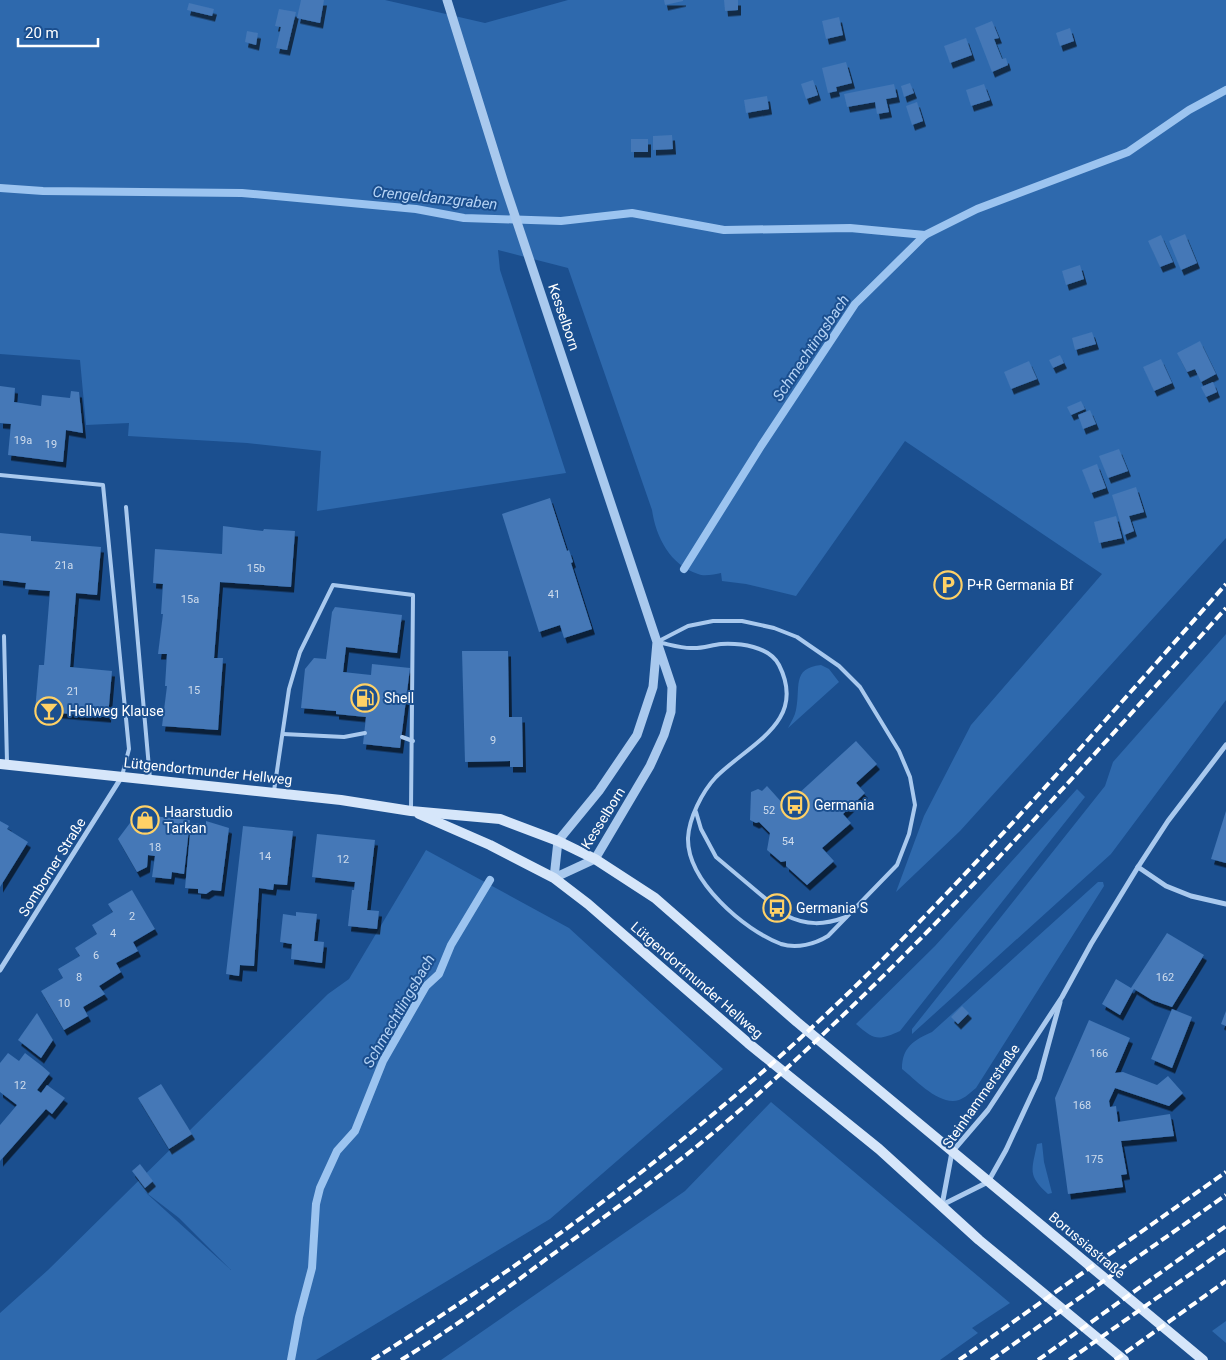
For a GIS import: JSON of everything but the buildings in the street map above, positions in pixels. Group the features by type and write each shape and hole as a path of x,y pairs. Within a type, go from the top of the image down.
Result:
{"main road":[{"name":"Lütgendortmunder Hellweg","path":"4,764 274,792 412,811 500,818 558,841 595,859 655,898 797,1022 952,1152"},
{"name":"Lütgendortmunder Hellweg","path":"412,811 490,845 554,878 613,924 748,1042 878,1149 942,1205"},
{"name":"Borussiastraße","path":"952,1152 1203,1360"},
{"path":"942,1205 979,1240 1124,1360"}],"street":[{"name":"Kesselborn","path":"447,0 504,183 672,687 671,712 664,736 650,766 595,859 554,878"},
{"name":"Kesselborn","path":"554,878 558,841 599,791 637,735 653,687 657,642"},
{"name":"Steinhammerstraße","path":"942,1205 952,1152 988,1110 1062,996 1138,867 1168,821 1226,745"},
{"name":"Somborner Straße","path":"0,970 122,776"},
{"path":"1138,867 1166,886 1191,896 1226,904"},
{"name":"Steinhammerstraße","path":"988,1182 1006,1150 1039,1079 1062,996"},
{"path":"942,1205 988,1182"}],"lane":[{"path":"0,475 103,485 129,749 122,776"},
{"path":"126,507 150,779"},
{"path":"274,792 288,689 300,652 333,585 413,596 412,811"},
{"path":"713,621 742,621 774,628 797,637 839,666 860,687 899,751 910,777 915,805 909,834 897,865 828,936 818,942 805,946 783,944 755,931 709,891 692,865 688,838 696,811 703,796 716,778 776,726 787,701 786,682 778,662 770,654 751,646 722,644 692,648 657,642 688,626 713,621"},
{"path":"4,636 4,764"},
{"path":"283,734 344,737 365,733"},
{"path":"402,737 413,741"},
{"path":"696,811 701,829 716,856 785,915 799,922 814,924 830,923 848,916"}],"shaded area":[{"path":"0,0 385,0 485,23 568,0 1226,0 1226,538 960,831 896,892 924,816 971,725 1102,574 905,441 796,596 746,584 722,581 721,573 703,575 688,570 672,557 657,530 652,510 568,268 498,250 500,270 566,473 317,511 321,451 247,443 128,436 129,423 86,425 80,360 0,354"},
{"path":"1226,634 1226,700 1111,854 912,1034 912,1029 1105,786 1113,762"},
{"path":"821,665 829,669 839,682 788,728 794,717 801,675 805,670"},
{"path":"1077,789 1085,797 900,1031 876,1037 867,1033 856,1024 935,946"},
{"path":"426,850 569,928 723,1069 550,1219 316,1360 0,1360 0,1313 48,1270 328,994 349,979","holes":["144,1191 179,1218 231,1270"]},
{"path":"1098,882 1103,882 1104,886 976,1088 959,1100 951,1101 928,1091 902,1069 904,1055 910,1045 932,1032"},
{"path":"771,1102 1010,1303 972,1328 978,1333 940,1360 441,1360 685,1191"},
{"path":"1042,1143 1044,1162 1052,1193 1048,1194 1037,1182 1033,1172 1037,1144"},
{"path":"1226,1321 1226,1343 1212,1331"}],"waterway":[{"name":"Schmechtingsbach","path":"684,569 761,446 855,304 925,235 977,209 1128,152 1189,110 1226,90"},
{"name":"Crengeldanzgraben","path":"0,188 43,191 242,193 416,209 464,218 561,221 632,213 724,230 850,228 925,235"},
{"name":"Schmechtlingsbach","path":"291,1360 299,1317 312,1268 316,1204 320,1188 337,1151 355,1131 383,1061 426,986 439,974 451,945 490,880"}],"railway":[{"path":"372,1360 507,1271 573,1224 700,1125 822,1018 880,962 969,870 1056,776 1226,584"},
{"path":"401,1360 495,1297 619,1206 710,1136 798,1058 925,934 987,870 1226,608"},
{"path":"959,1360 1226,1172"},
{"path":"991,1360 1226,1195"},
{"path":"1038,1360 1226,1226"},
{"path":"1069,1360 1226,1249"},
{"path":"1115,1360 1226,1281"}],"place":[{"name":"P+R Germania Bf","path":"948,585"},
{"name":"Shell","path":"365,698"},
{"name":"Hellweg Klause","path":"49,711"},
{"name":"Germania","path":"795,805"},
{"name":"Haarstudio Tarkan","path":"145,820"},
{"name":"Germania S","path":"777,908"}]}
